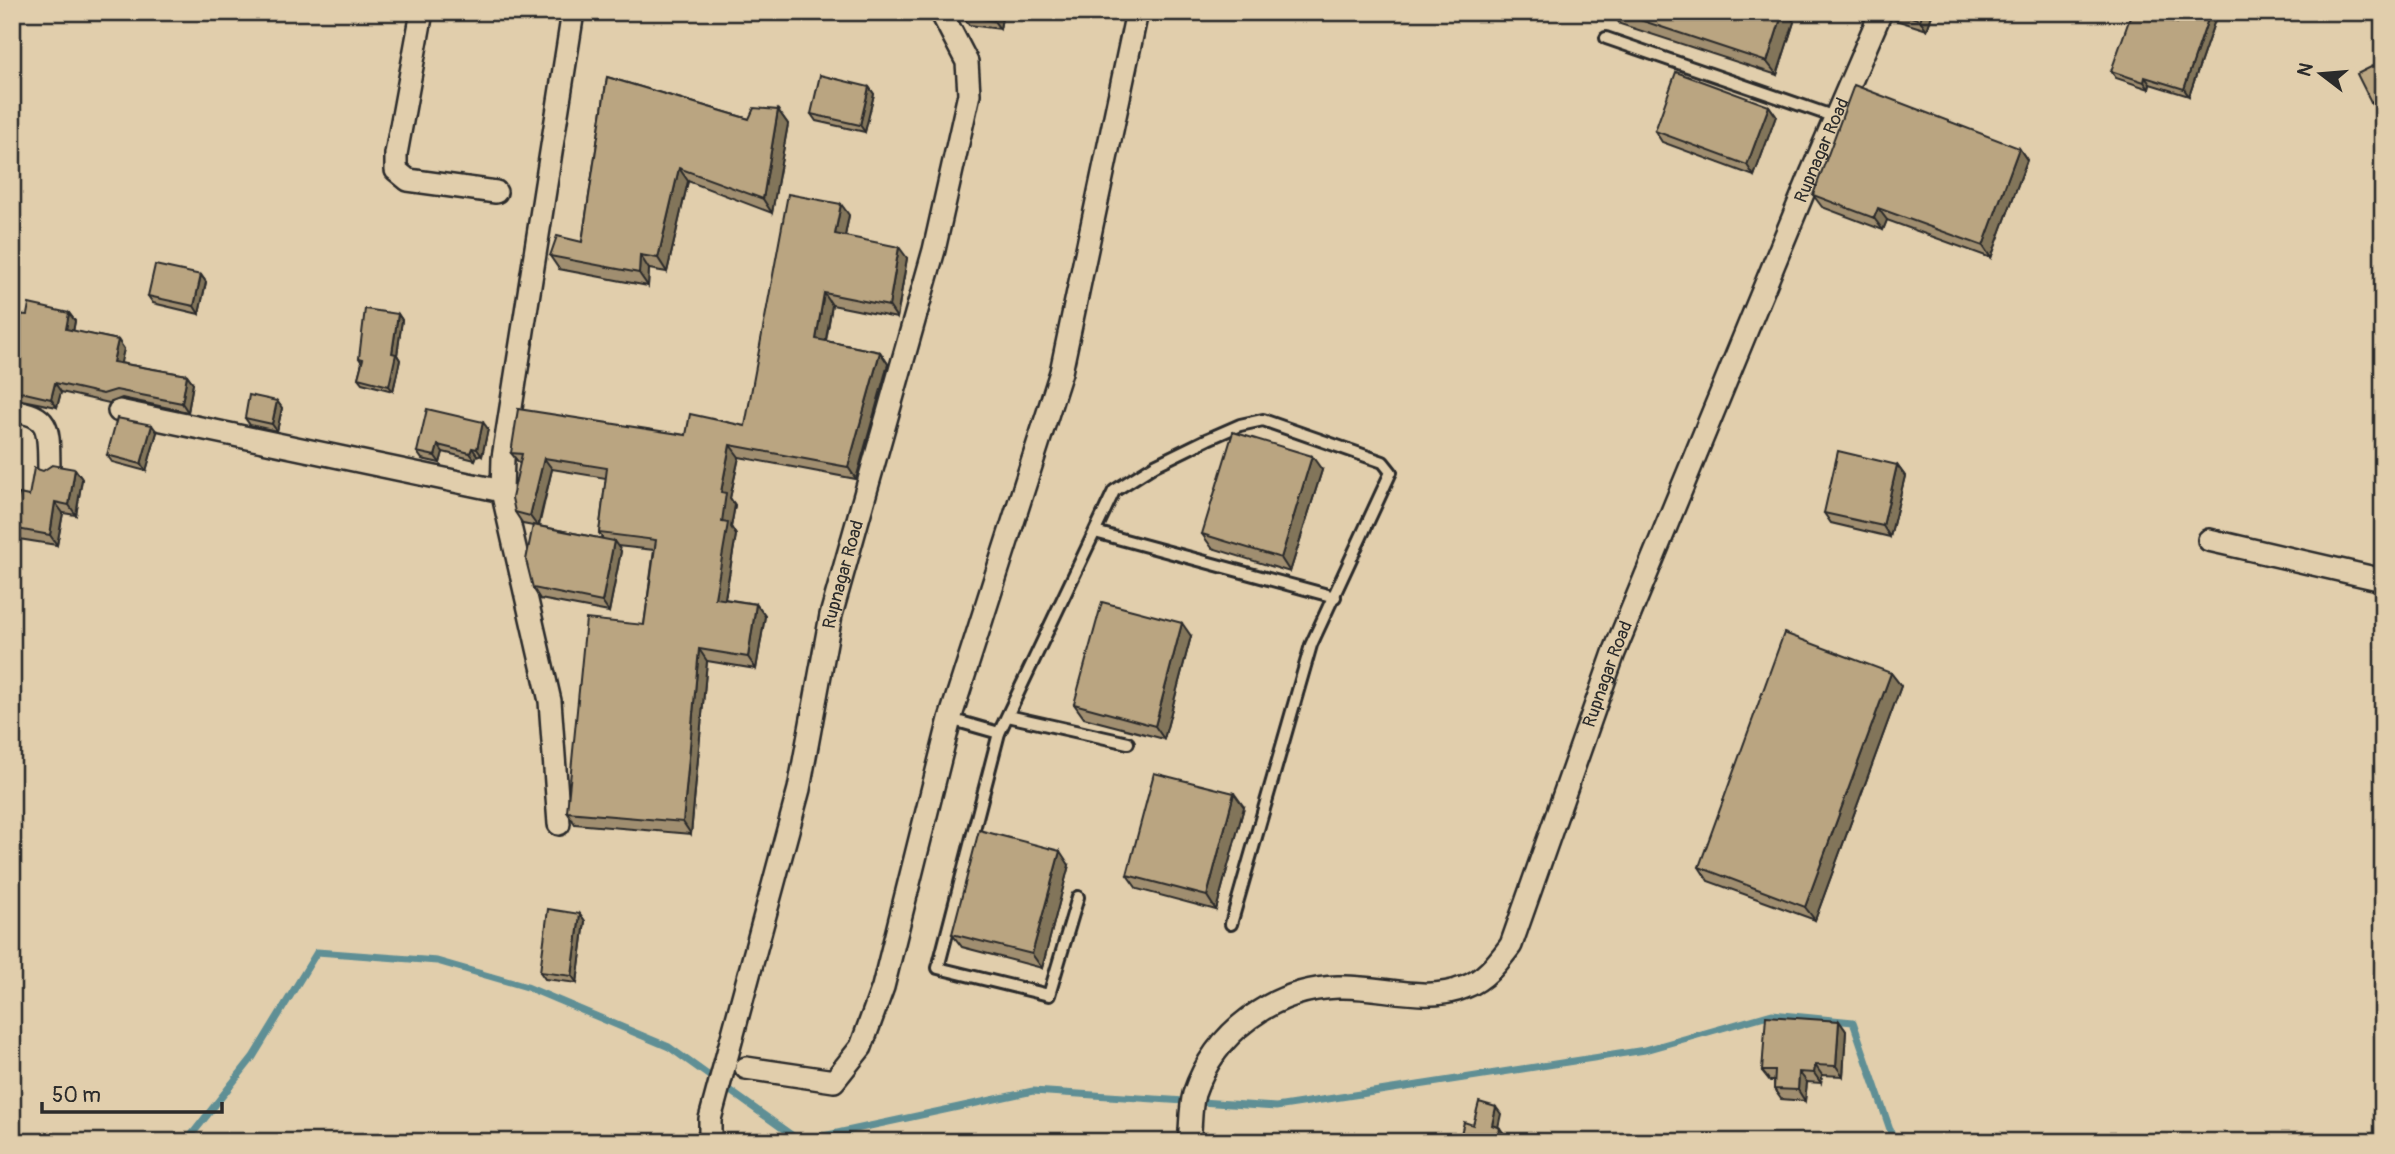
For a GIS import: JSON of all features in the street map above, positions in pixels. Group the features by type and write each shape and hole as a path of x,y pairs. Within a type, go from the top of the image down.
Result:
{"street":[{"path":"422,12 396,154 396,170 408,180 496,192"},
{"path":"559,824 550,701 502,491 503,458 573,12"},
{"name":"Rupnagar Road","path":"710,1142 710,1119 799,789 831,615 934,250 969,94 967,62 941,12"},
{"path":"746,1068 834,1081 861,1047 883,987 950,719 1061,372 1137,12"},
{"name":"Rupnagar Road","path":"1189,1142 1194,1095 1214,1056 1240,1023 1287,995 1338,987 1435,994 1465,987 1491,971 1511,945 1614,653 1881,12"},
{"path":"12,411 32,413 43,421 48,433 49,468"},
{"path":"119,411 502,491"},
{"path":"2209,540 2383,580"}],"lane":[{"path":"1606,38 1835,117"},
{"path":"1078,897 1049,995 939,968 999,733 1114,491 1155,465 1208,439 1240,425 1262,421 1383,462 1391,472 1311,645 1231,924"},
{"path":"1095,532 1335,597"},
{"path":"1008,716 1128,743"},
{"path":"950,719 999,733"}],"building":[{"path":"964,12 995,12 994,21 963,16"},
{"path":"1616,12 1783,12 1767,62"},
{"path":"1896,12 1923,12 1920,20"},
{"path":"2132,12 2145,12 2177,23 2180,12 2210,13 2184,89 2145,77 2144,82 2111,71"},
{"path":"2383,61 2383,96 2371,102 2357,74"},
{"path":"1676,72 1769,106 1747,165 1655,131"},
{"path":"820,75 869,87 860,125 811,114"},
{"path":"607,77 749,119 754,108 778,110 763,199 679,168 658,258 640,255 639,273 550,256 557,236 582,242"},
{"path":"1854,85 2019,148 1983,246 1878,208 1874,218 1813,195"},
{"path":"788,194 841,204 835,234 899,247 889,306 824,293 816,339 880,352 848,467 730,445 721,492 726,493 722,522 728,523 715,598 756,604 748,657 699,649 683,822 567,812 586,619 644,625 656,540 599,533 607,468 544,458 530,516 515,512 512,498 522,454 511,453 518,409 686,435 690,414 745,426"},
{"path":"155,265 201,275 194,306 148,296"},
{"path":"29,304 69,313 66,329 118,340 113,362 187,375 182,403 116,390 103,394 55,383 51,399 12,390 12,314 27,315"},
{"path":"365,309 398,314 392,353 396,354 389,386 358,378 363,359 359,358"},
{"path":"249,395 277,401 272,424 245,418"},
{"path":"427,409 483,422 477,449 472,448 470,453 438,445 435,456 417,452"},
{"path":"117,418 152,425 141,464 107,455"},
{"path":"1233,432 1312,456 1281,558 1202,534"},
{"path":"1838,451 1897,465 1883,526 1824,513"},
{"path":"52,465 75,469 69,505 55,502 50,535 12,528 19,494 29,496 34,468 43,471"},
{"path":"533,525 614,541 602,602 533,588 526,560"},
{"path":"1102,602 1182,623 1155,726 1074,704"},
{"path":"1784,633 1891,673 1805,907 1699,867"},
{"path":"1154,773 1234,793 1207,896 1127,875"},
{"path":"979,830 1060,851 1032,954 952,934"},
{"path":"548,909 580,914 572,976 540,972"},
{"path":"1766,1016 1839,1021 1836,1066 1815,1065 1814,1073 1799,1072 1798,1090 1774,1089 1775,1071 1762,1071"},
{"path":"1479,1102 1496,1107 1492,1125 1500,1128 1497,1142 1459,1142 1464,1122 1473,1125"}],"waterway":[{"path":"186,1142 253,1057 317,952 437,961 527,987 669,1047 800,1141 1033,1091 1276,1107 1645,1050 1772,1014 1853,1022 1893,1138 1917,1142"}]}
